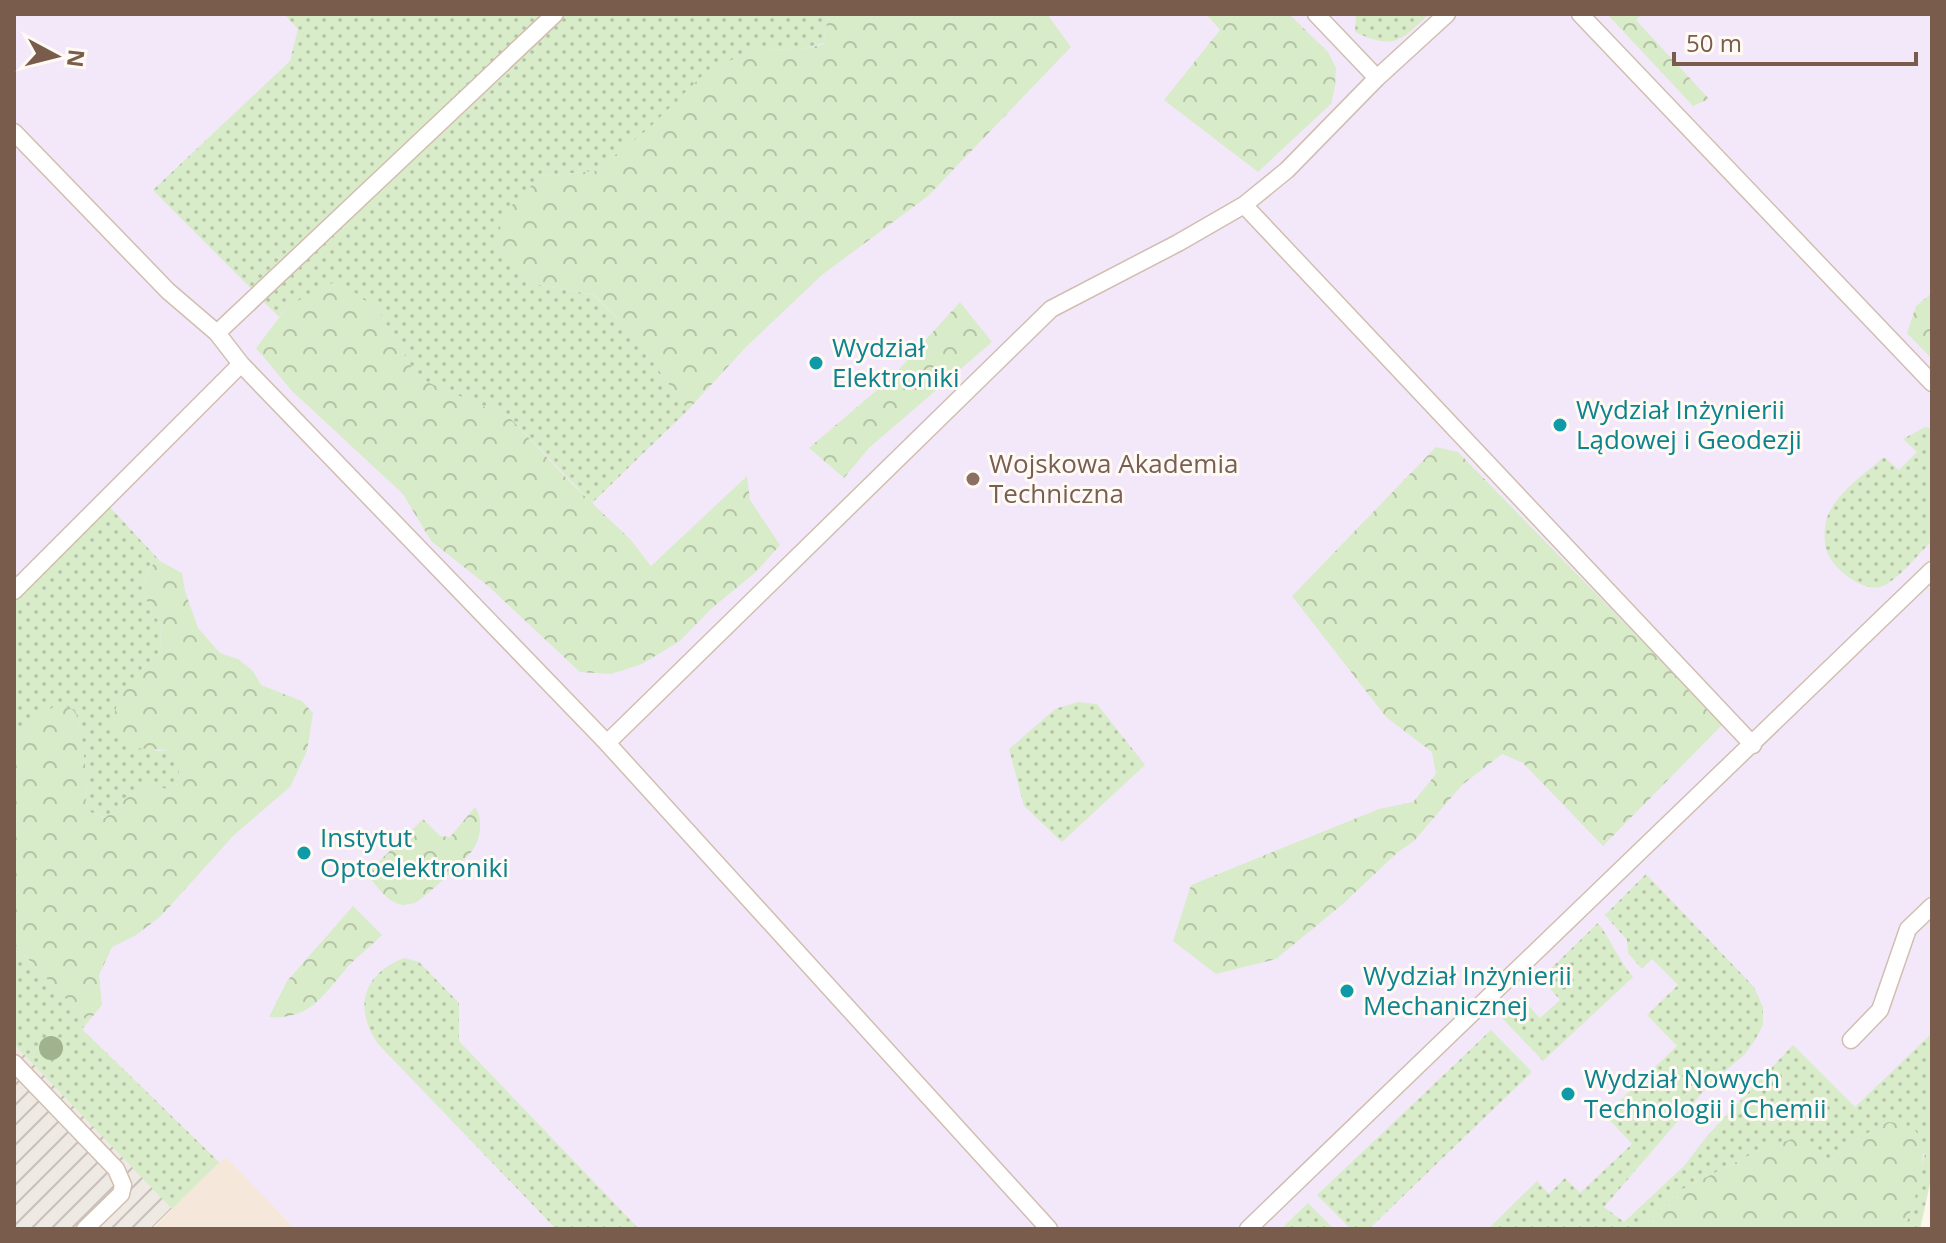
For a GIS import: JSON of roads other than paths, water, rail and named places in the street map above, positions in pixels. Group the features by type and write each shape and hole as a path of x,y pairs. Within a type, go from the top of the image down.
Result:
{"lane":[{"path":"217,333 555,14"},
{"path":"1316,14 1377,78"},
{"path":"607,743 1051,309 1244,205 1287,170 1377,78 1447,14"},
{"path":"1580,14 1932,383"},
{"path":"14,132 168,291 217,333 241,364 607,743 1049,1229"},
{"path":"1244,205 1753,745"},
{"path":"14,591 241,364"},
{"path":"1248,1229 1932,570"},
{"path":"1851,1040 1880,1010 1908,929 1932,906"},
{"path":"14,1063 121,1177 121,1194 85,1229"}],"place":[{"name":"Wydział Elektroniki","path":"816,363"},
{"name":"Wydział Inżynierii Lądowej i Geodezji","path":"1560,425"},
{"name":"Wojskowa Akademia Techniczna","path":"973,479"},
{"name":"Instytut Optoelektroniki","path":"304,853"},
{"name":"Wydział Inżynierii Mechanicznej","path":"1347,991"},
{"name":"Wydział Nowych Technologii i Chemii","path":"1568,1094"}]}
